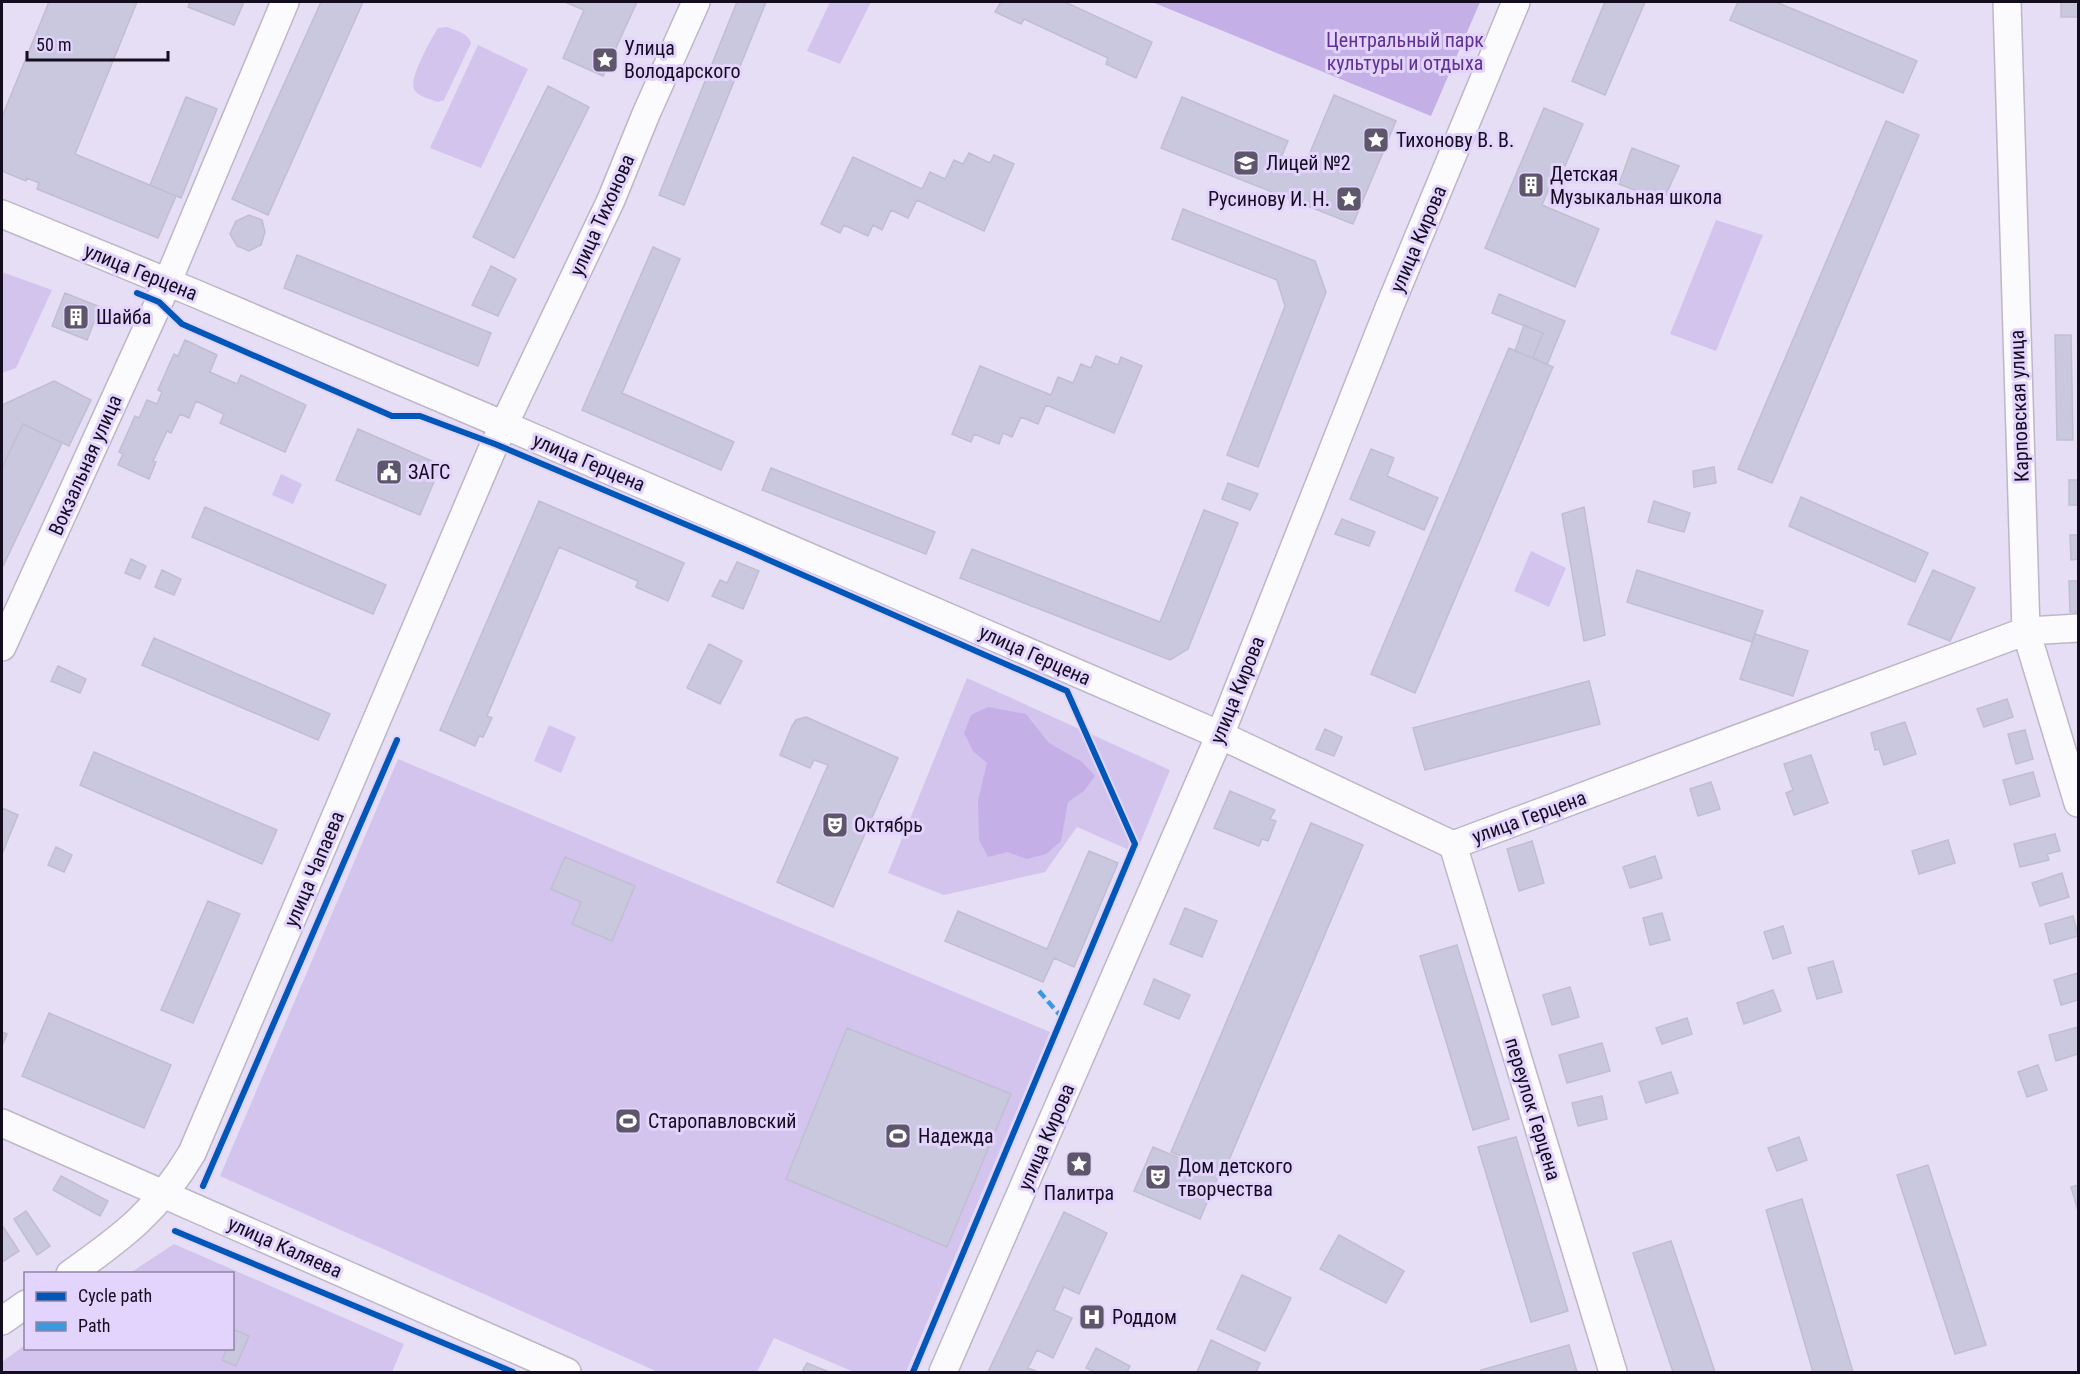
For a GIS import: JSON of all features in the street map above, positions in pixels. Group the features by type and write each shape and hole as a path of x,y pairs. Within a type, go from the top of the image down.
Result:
{"street":[{"name":"Вокзальная улица","path":"2,647 159,302 285,2"},
{"name":"улица Тихонова","path":"503,426 611,200 696,2"},
{"name":"улица Кирова","path":"944,1372 1220,735 1389,308 1516,2"},
{"name":"Карповская улица","path":"2007,2 2026,631 2079,803"},
{"name":"улица Герцена","path":"2,214 503,426 1220,735 1454,845 2026,631 2079,628"},
{"name":"улица Чапаева","path":"73,1272 113,1245 154,1207 192,1153 503,426"},
{"name":"переулок Герцена","path":"1454,845 1613,1372"},
{"name":"улица Каляева","path":"2,1123 567,1372"},
{"path":"2,1321 24,1305"}],"shaded area":[{"path":"830,2 871,2 840,64 807,51"},
{"path":"447,27 464,34 471,43 444,100 438,102 418,94 413,84 426,49 435,33 438,28"},
{"path":"478,45 528,69 481,168 430,148"},
{"path":"1716,220 1763,235 1716,351 1670,334"},
{"path":"2,272 52,290 16,368 2,373"},
{"path":"281,474 302,484 293,504 272,495"},
{"path":"1531,551 1566,568 1549,607 1514,591"},
{"path":"967,678 1170,770 1136,853 1077,827 1045,872 944,895 888,873"},
{"path":"549,725 576,737 561,773 534,761"},
{"name":"Старопавловский","path":"398,759 1050,1032 906,1372 854,1372 774,1338 757,1372 658,1372 220,1176"},
{"path":"174,1244 404,1344 392,1372 2,1372 2,1362 24,1346 24,1350 234,1350 234,1272 132,1272"}],"green space":[{"name":"Центральный парк культуры и отдыха","path":"1152,2 1480,2 1431,116"},
{"path":"988,707 1026,714 1049,743 1082,762 1095,776 1084,791 1068,802 1061,841 1046,854 1027,859 1007,852 988,857 979,840 978,801 987,763 973,751 964,733 971,715"}],"building":[{"path":"49,2 137,2 75,154 176,196 158,238 37,189 39,183 27,178 26,181 2,171 2,117"},
{"path":"190,2 244,2 234,25 188,7"},
{"path":"321,2 363,2 268,215 232,199"},
{"path":"565,2 637,2 603,76 563,58 584,10"},
{"path":"737,2 766,2 684,205 659,195"},
{"path":"1001,2 1065,2 1152,42 1136,78 1106,64 1108,58 1024,19 1021,24 995,12"},
{"path":"1605,2 1645,2 1605,95 1572,81"},
{"path":"1738,2 1776,2 1917,61 1903,93 1730,20"},
{"path":"2061,2 2078,2 2078,17 2061,17"},
{"path":"548,86 589,107 514,258 473,237"},
{"name":"Лицей №2","path":"1334,95 1396,121 1353,224 1161,148 1182,97 1288,141 1281,158 1304,167"},
{"path":"186,97 217,109 181,198 150,185"},
{"name":"Детская Музыкальная школа","path":"1544,108 1583,124 1565,166 1560,164 1542,205 1599,229 1575,287 1485,248"},
{"path":"1886,121 1919,135 1772,483 1738,469"},
{"path":"1632,148 1679,166 1663,201 1619,184"},
{"path":"969,153 990,163 994,155 1014,164 984,231 917,200 908,218 891,210 882,230 873,225 868,236 844,225 840,233 821,224 853,157 922,189 930,172 945,179 954,160 963,164"},
{"path":"1183,209 1315,261 1326,292 1258,467 1227,455 1285,306 1277,280 1172,239"},
{"path":"249,215 262,220 265,232 261,245 249,251 237,246 230,234 236,221"},
{"path":"653,247 680,259 622,393 734,442 721,470 582,410"},
{"path":"297,255 491,333 478,366 284,288"},
{"path":"491,266 516,279 498,316 472,305"},
{"name":"Шайба","path":"65,293 100,307 87,340 52,326"},
{"path":"1499,294 1565,321 1547,365 1533,358 1543,333 1492,313"},
{"path":"1524,325 1543,333 1533,358 1515,351"},
{"path":"2055,335 2071,335 2073,440 2057,440"},
{"path":"185,340 217,355 210,372 237,384 241,375 306,405 285,452 220,423 224,414 196,401 189,418 180,414 171,433 167,431 153,461 156,462 149,479 118,465 123,454 119,452 135,416 139,418 147,400 157,404 162,392 158,390 174,354 178,356"},
{"path":"1509,348 1553,367 1415,693 1371,674"},
{"path":"1096,356 1118,365 1121,357 1142,366 1114,433 1046,405 1038,424 1021,417 1012,437 1003,433 999,444 974,434 971,442 952,434 980,366 1051,395 1058,377 1073,383 1081,364 1091,368"},
{"path":"54,381 91,400 69,446 23,424 2,468 2,405"},
{"path":"23,424 62,443 2,568 2,468"},
{"name":"ЗАГС","path":"358,429 441,465 420,515 336,480"},
{"path":"1371,449 1394,458 1387,476 1438,498 1424,530 1350,499"},
{"path":"1714,467 1716,483 1694,487 1693,471"},
{"path":"771,468 935,532 926,554 762,490"},
{"path":"2069,480 2078,480 2078,505 2069,505"},
{"path":"1228,483 1258,494 1250,510 1222,499"},
{"path":"1801,497 1928,553 1915,582 1789,526"},
{"path":"539,501 684,563 668,601 636,587 638,581 559,547 487,716 492,718 483,737 479,736 475,746 440,730"},
{"path":"1654,501 1690,513 1684,532 1648,522"},
{"path":"205,507 386,585 373,614 192,537"},
{"path":"1584,507 1605,635 1584,641 1562,514"},
{"path":"1204,510 1238,523 1188,649 1170,660 960,578 972,549 1160,622"},
{"path":"1342,519 1375,532 1369,546 1335,534"},
{"path":"2070,535 2078,535 2078,559 2071,560"},
{"path":"131,559 146,566 140,579 125,573"},
{"path":"737,562 759,571 743,609 712,596 720,580 727,583"},
{"path":"162,570 181,579 174,595 155,587"},
{"path":"1637,570 1763,611 1752,642 1627,602"},
{"path":"1933,570 1975,588 1950,641 1908,624"},
{"path":"2069,581 2078,581 2078,612 2070,612"},
{"path":"1755,634 1808,651 1793,696 1740,679"},
{"path":"154,638 330,714 318,740 142,665"},
{"path":"709,644 742,661 720,704 687,688"},
{"path":"58,666 86,679 80,693 51,681"},
{"path":"1589,681 1600,724 1425,770 1413,728"},
{"path":"2007,699 2013,717 1984,727 1977,709"},
{"name":"Октябрь","path":"806,717 898,758 833,907 777,882 828,765 814,760 810,768 780,755 796,720"},
{"path":"1905,722 1916,754 1884,765 1879,749 1875,750 1871,733"},
{"path":"1325,729 1342,737 1334,756 1316,749"},
{"path":"2025,730 2033,759 2016,764 2008,734"},
{"path":"94,752 277,830 262,864 80,785"},
{"path":"1811,755 1828,803 1794,815 1786,793 1793,790 1784,764"},
{"path":"2033,772 2040,796 2010,805 2003,780"},
{"path":"1711,782 1720,809 1698,816 1690,789"},
{"path":"1230,791 1275,810 1270,819 1276,821 1268,841 1262,839 1259,846 1214,828"},
{"path":"2,808 18,815 2,854"},
{"path":"1311,823 1363,845 1223,1174 1171,1152"},
{"path":"2055,834 2060,851 2047,854 2049,860 2020,867 2014,844"},
{"path":"1948,840 1955,863 1919,874 1912,851"},
{"path":"1532,841 1544,883 1519,891 1507,849"},
{"path":"56,847 72,855 64,872 48,865"},
{"path":"1089,851 1118,863 1074,967 1054,958 1043,982 945,941 958,911 1047,949"},
{"path":"1655,856 1662,878 1630,888 1623,867"},
{"path":"565,857 635,886 612,941 572,924 581,902 551,889"},
{"path":"2062,873 2069,897 2040,906 2032,883"},
{"path":"208,901 240,914 193,1023 161,1010"},
{"path":"1185,908 1217,921 1202,957 1170,944"},
{"path":"1662,913 1670,940 1650,945 1643,918"},
{"path":"2073,916 2078,936 2050,944 2045,924"},
{"path":"1783,926 1791,953 1773,959 1764,932"},
{"path":"1457,945 1509,1119 1473,1130 1420,956"},
{"path":"1833,961 1842,992 1817,999 1808,968"},
{"path":"2078,973 2078,1000 2061,1005 2054,980"},
{"path":"1154,979 1190,995 1179,1019 1144,1004"},
{"path":"1570,987 1579,1017 1552,1025 1543,995"},
{"path":"1773,990 1781,1011 1744,1024 1737,1003"},
{"path":"49,1013 171,1065 144,1128 22,1076"},
{"path":"1687,1018 1692,1034 1662,1044 1656,1028"},
{"path":"2078,1027 2078,1054 2056,1061 2049,1035"},
{"name":"Надежда","path":"847,1028 1011,1094 947,1247 786,1179"},
{"path":"2,1032 7,1034 2,1046"},
{"path":"1602,1043 1610,1071 1567,1083 1559,1055"},
{"path":"2038,1065 2047,1090 2027,1097 2018,1072"},
{"path":"1671,1072 1678,1093 1646,1103 1639,1082"},
{"path":"1602,1096 1607,1119 1578,1126 1572,1103"},
{"path":"1516,1137 1568,1311 1531,1322 1478,1147"},
{"path":"1799,1137 1807,1160 1777,1171 1768,1148"},
{"path":"1153,1147 1219,1175 1200,1219 1134,1191"},
{"path":"1928,1165 1986,1345 1955,1354 1897,1175"},
{"path":"61,1176 108,1201 100,1216 53,1190"},
{"path":"2078,1185 2078,1211 2071,1187"},
{"path":"1802,1199 1853,1372 1813,1372 1766,1210"},
{"path":"26,1211 50,1246 37,1255 14,1219"},
{"path":"1064,1212 1107,1233 1079,1294 1064,1287 1054,1310 1072,1318 1053,1358 1037,1350 1028,1368 1038,1372 988,1372"},
{"path":"2,1225 19,1251 2,1262"},
{"path":"1339,1235 1404,1271 1386,1303 1320,1269"},
{"path":"1671,1241 1715,1372 1673,1372 1633,1253"},
{"path":"1242,1275 1291,1298 1265,1351 1217,1329"},
{"path":"235,1330 249,1336 236,1366 222,1360 226,1350 234,1350"},
{"path":"1211,1340 1260,1363 1256,1372 1197,1372"},
{"path":"1569,1345 1577,1372 1481,1372 1481,1370"},
{"path":"1096,1348 1130,1366 1127,1372 1095,1372 1086,1368"},
{"path":"807,1363 829,1372 802,1372"}],"marked path":[{"path":"1039,991 1065,1021"}],"cycle path":[{"path":"137,293 159,302 182,324 392,416 420,416 495,444 744,549 1067,691 1135,844 913,1372"},
{"path":"203,1186 397,740"},
{"path":"175,1231 513,1372"}],"place":[{"name":"Улица Володарского","path":"605,60"},
{"name":"Тихонову В. В.","path":"1376,140"},
{"name":"Лицей №2","path":"1246,163"},
{"name":"Детская Музыкальная школа","path":"1531,185"},
{"name":"Русинову И. Н.","path":"1349,199"},
{"name":"Шайба","path":"76,317"},
{"name":"ЗАГС","path":"389,472"},
{"name":"Октябрь","path":"835,825"},
{"name":"Старопавловский","path":"628,1121"},
{"name":"Надежда","path":"898,1136"},
{"name":"Палитра","path":"1079,1164"},
{"name":"Дом детского творчества","path":"1158,1177"},
{"name":"Роддом","path":"1092,1317"}]}
